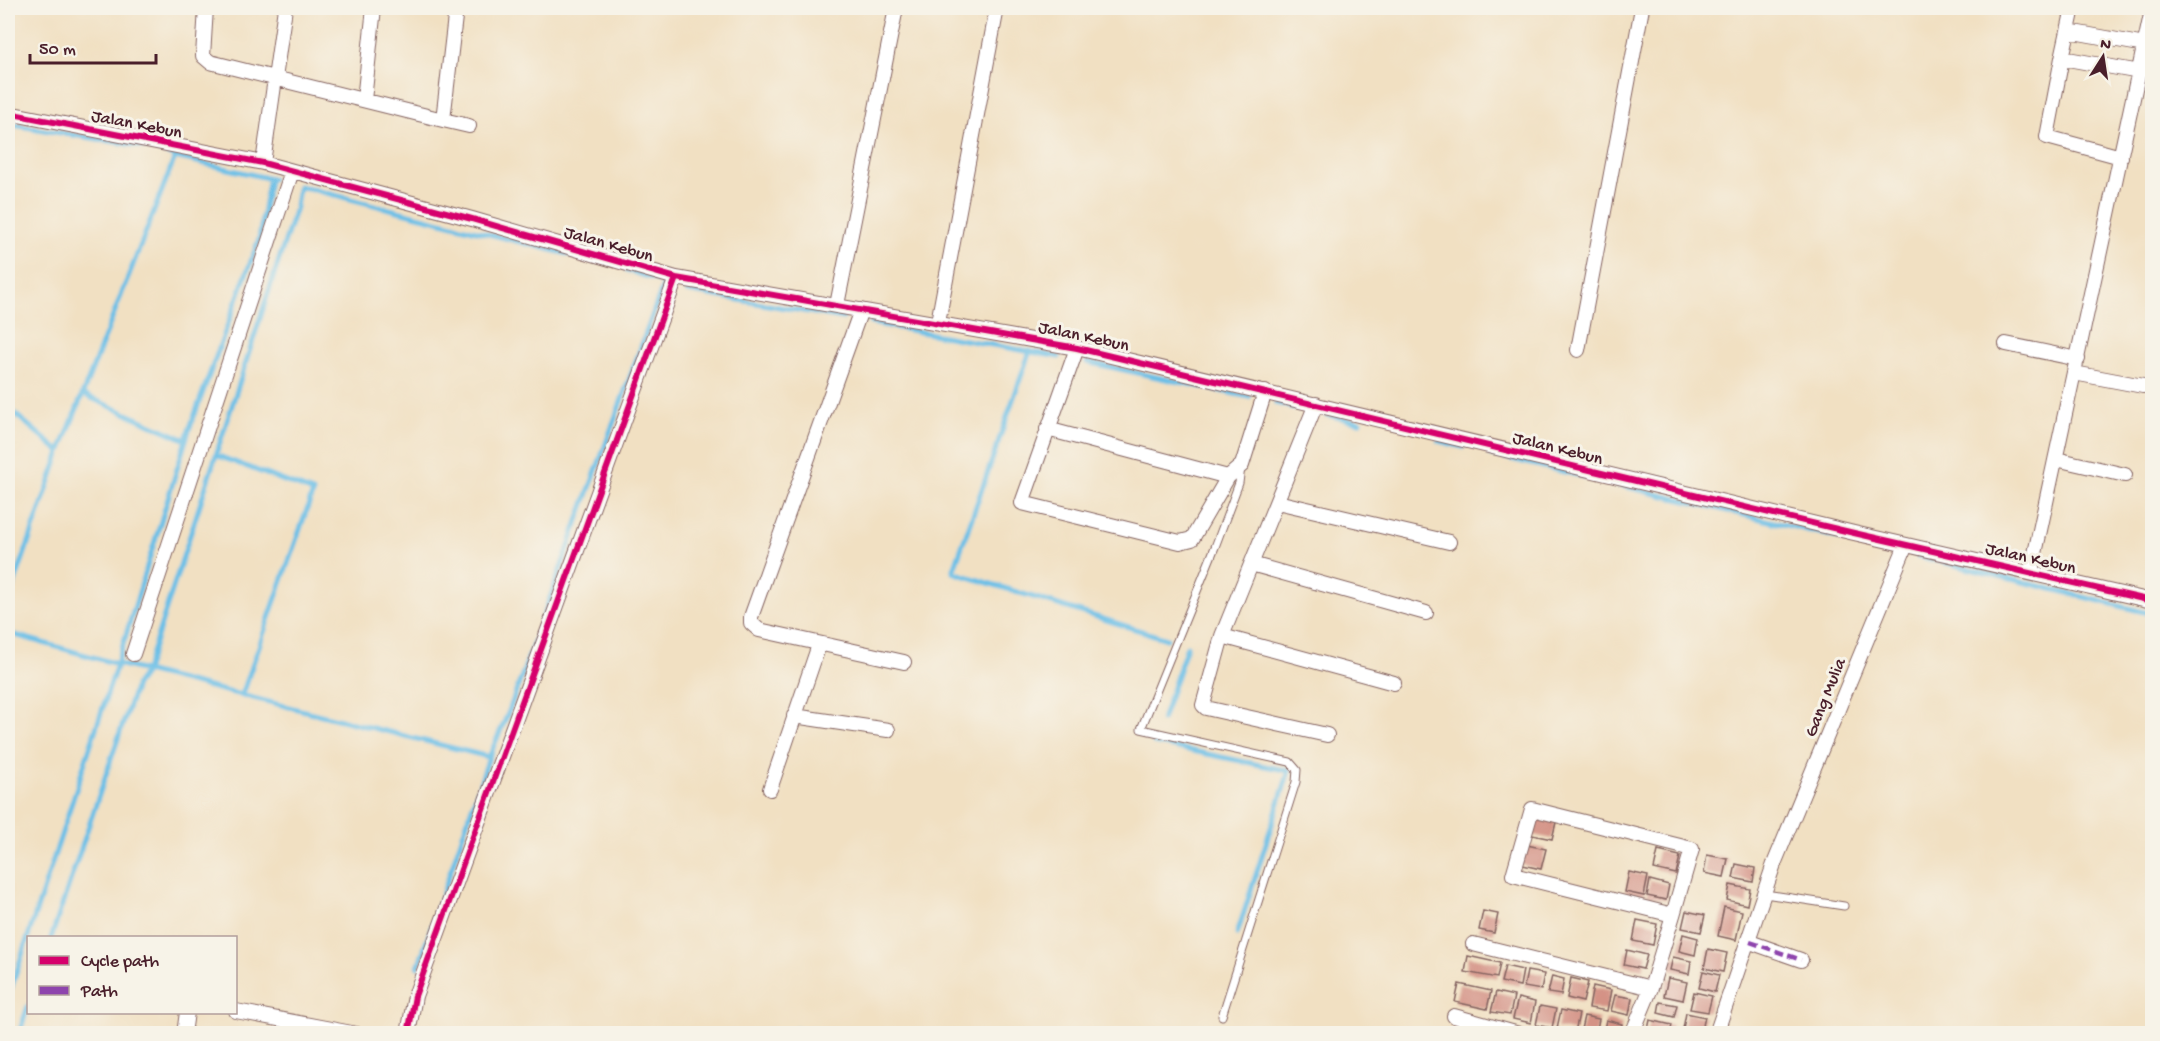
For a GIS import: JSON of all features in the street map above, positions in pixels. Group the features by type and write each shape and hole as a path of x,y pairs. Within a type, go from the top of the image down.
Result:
{"street":[{"path":"206,8 203,56 210,62 469,126"},
{"path":"263,163 285,8"},
{"path":"364,100 374,8"},
{"path":"443,120 456,8"},
{"path":"837,305 896,8"},
{"path":"938,322 997,8"},
{"path":"1578,350 1642,8"},
{"path":"2073,8 2047,137 2121,157"},
{"path":"2031,572 2152,10"},
{"path":"2068,32 2145,45"},
{"path":"2062,58 2140,72"},
{"name":"Jalan Kebun","path":"8,113 263,163 472,219 676,278 1077,348 1906,545 2152,601"},
{"path":"133,654 292,171"},
{"path":"408,1034 415,996 676,278"},
{"path":"861,310 751,617 755,628 759,630 904,662"},
{"path":"2006,344 2143,386"},
{"path":"1077,348 1022,503 1180,542 1192,539 1228,477 1242,465 1265,392"},
{"path":"1316,404 1222,636 1204,701 1206,708 1327,735"},
{"path":"1047,429 1228,477"},
{"path":"2056,459 2125,475"},
{"path":"1277,502 1449,542"},
{"name":"Gang Mulia","path":"1716,1034 1750,942 1774,864 1906,545"},
{"path":"1251,564 1426,613"},
{"path":"1222,636 1395,683"},
{"path":"770,789 819,645"},
{"path":"794,716 888,730"},
{"path":"1632,1034 1651,988 1673,915 1692,849 1536,808 1530,811 1514,874 1673,915"},
{"path":"1750,942 1801,960"},
{"path":"1473,944 1651,988"},
{"path":"237,1011 357,1034"},
{"path":"184,1034 187,1014"},
{"path":"1454,1016 1472,1028 1519,1034"}],"lane":[{"path":"1222,1016 1298,770 1290,762 1141,729 1215,547 1239,483 1242,465"},
{"path":"1765,894 1844,906"}],"building":[{"path":"1531,813 1557,818 1552,839 1527,834"},
{"path":"1522,844 1546,849 1541,869 1518,864"},
{"path":"1658,851 1680,856 1676,874 1654,869"},
{"path":"1707,855 1728,859 1724,877 1704,873"},
{"path":"1736,864 1755,868 1753,882 1733,878"},
{"path":"1629,872 1648,876 1644,896 1625,892"},
{"path":"1650,880 1669,885 1666,900 1647,896"},
{"path":"1730,885 1750,889 1747,905 1727,900"},
{"path":"1724,907 1742,911 1736,940 1718,936"},
{"path":"1483,911 1498,914 1494,933 1479,930"},
{"path":"1686,911 1705,915 1701,932 1682,928"},
{"path":"1637,920 1657,924 1653,945 1633,941"},
{"path":"1683,934 1698,938 1695,955 1679,951"},
{"path":"1708,949 1727,953 1723,972 1704,968"},
{"path":"1627,950 1647,955 1643,969 1624,965"},
{"path":"1468,956 1500,963 1497,978 1465,972"},
{"path":"1673,957 1691,961 1689,974 1670,970"},
{"path":"1505,966 1523,970 1520,986 1501,982"},
{"path":"1527,971 1544,974 1541,990 1524,987"},
{"path":"1703,971 1719,975 1715,992 1699,988"},
{"path":"1552,976 1564,979 1561,995 1548,993"},
{"path":"1571,978 1588,982 1583,1002 1567,998"},
{"path":"1668,978 1687,982 1683,1000 1664,996"},
{"path":"1459,984 1491,991 1487,1009 1455,1002"},
{"path":"1593,986 1611,990 1607,1011 1589,1008"},
{"path":"1496,992 1514,996 1510,1015 1491,1012"},
{"path":"1694,992 1712,996 1708,1012 1690,1009"},
{"path":"1615,995 1632,998 1629,1015 1611,1011"},
{"path":"1518,998 1535,1002 1531,1023 1513,1019"},
{"path":"1660,1002 1677,1005 1674,1017 1658,1013"},
{"path":"1540,1006 1556,1009 1552,1028 1536,1025"},
{"path":"1561,1010 1579,1014 1575,1032 1557,1028"},
{"path":"1686,1013 1705,1017 1701,1034 1682,1034"},
{"path":"1584,1016 1599,1019 1596,1034 1580,1034"},
{"path":"1606,1020 1622,1024 1620,1034 1603,1034"},
{"path":"1650,1020 1672,1025 1670,1034 1647,1034"}],"waterway":[{"path":"8,124 157,149 175,157 60,452 8,602"},
{"path":"175,157 272,179"},
{"path":"269,178 259,239 188,433 117,664 489,757 418,967"},
{"path":"242,695 313,492 216,455 296,207 299,186 595,261"},
{"path":"627,270 665,283"},
{"path":"489,757 509,711 664,283"},
{"path":"687,291 843,318"},
{"path":"871,323 1059,357"},
{"path":"1030,351 953,572 1167,639"},
{"path":"1087,362 1249,397"},
{"path":"82,394 186,440"},
{"path":"1276,403 1299,409"},
{"path":"8,408 60,452"},
{"path":"1327,415 1360,422"},
{"path":"1439,441 1463,447"},
{"path":"1490,454 1890,550"},
{"path":"52,936 136,685 146,671 216,455"},
{"path":"1918,556 2152,614"},
{"path":"8,633 117,664 28,936"},
{"path":"1162,720 1187,646"},
{"path":"1154,743 1289,771 1237,934"},
{"path":"8,998 27,940"},
{"path":"19,1034 27,1009"},
{"path":"795,1034 796,1029 809,1034"}],"marked path":[{"path":"1750,942 1801,960"}],"cycle path":[{"path":"8,113 263,163 472,219 676,278 1077,348 1854,533 2152,601"},
{"path":"408,1034 415,996 676,278"}]}
